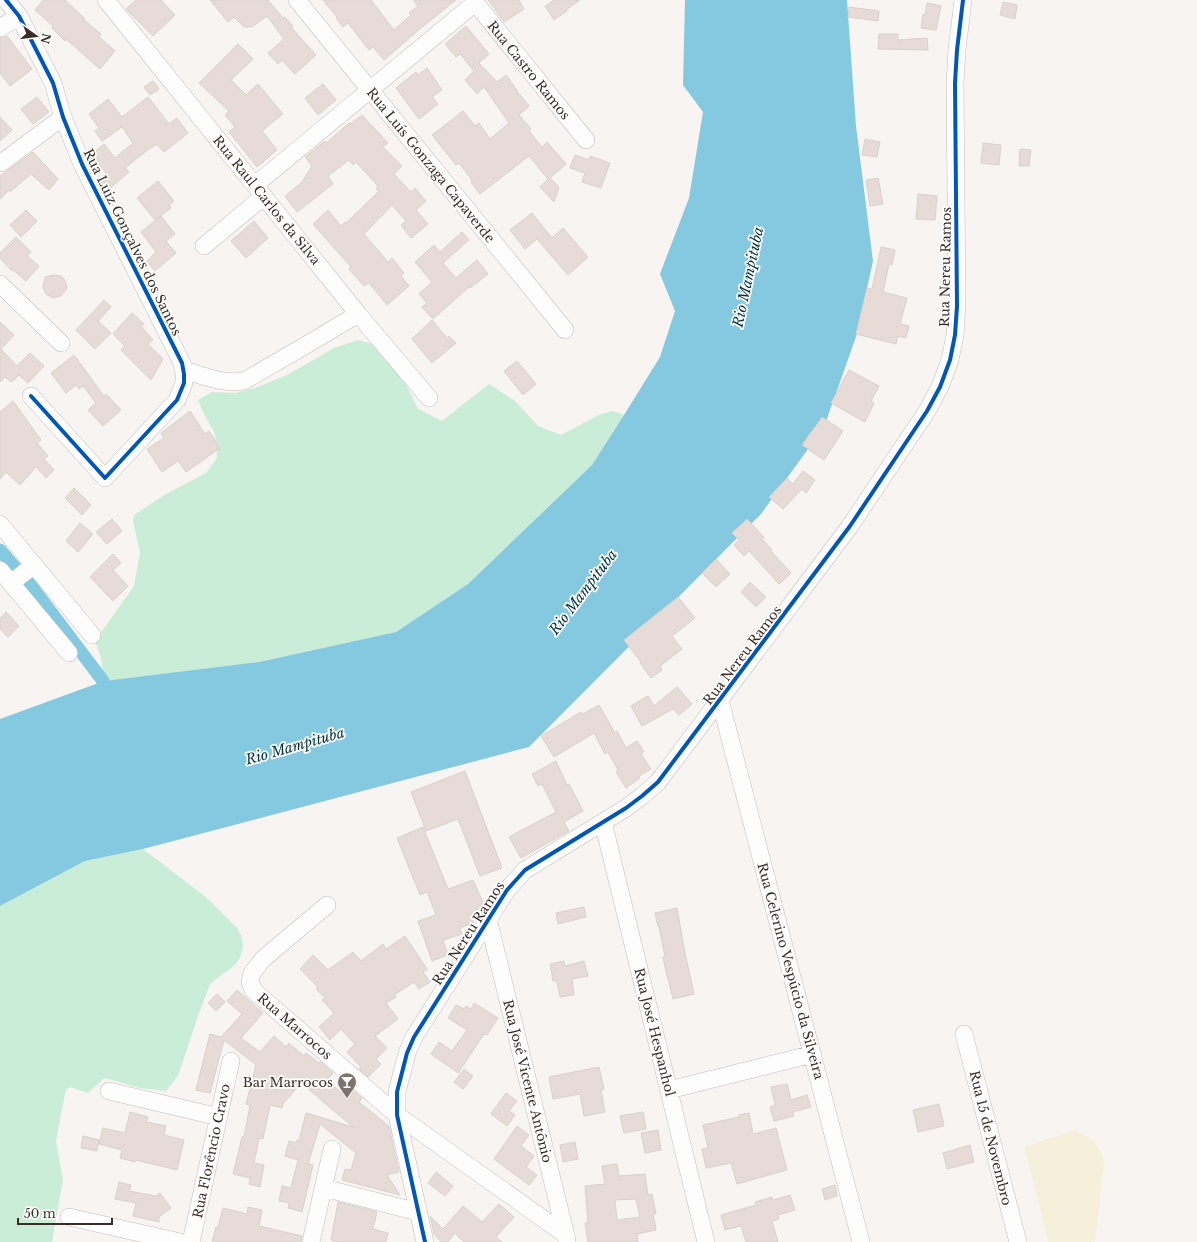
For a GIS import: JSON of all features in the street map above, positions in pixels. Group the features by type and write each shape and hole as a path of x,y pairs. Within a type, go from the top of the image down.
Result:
{"street":[{"name":"Rua Luiz Gonçalves dos Santos","path":"6,0 19,16 53,84 63,117 82,164 182,363 184,370"},
{"name":"Rua Raul Carlos da Silva","path":"106,0 358,314 429,398"},
{"name":"Rua Luís Gonzaga Capaverde","path":"297,0 565,330"},
{"name":"Rua Nereu Ramos","path":"425,1242 398,1115 397,1092 407,1053 423,1022 507,890 525,870 603,822 642,796 658,782 870,498 927,412 940,387 950,360 957,306 955,83 963,0"},
{"path":"204,246 259,190 370,90 474,2"},
{"name":"Rua Castro Ramos","path":"474,2 586,140"},
{"path":"0,28 19,16"},
{"path":"1,163 63,117"},
{"path":"0,284 61,342"},
{"path":"31,396 105,478 177,400 184,383 184,370 224,382 234,383 244,381 313,342 358,314"},
{"path":"0,524 92,635"},
{"path":"11,583 34,565"},
{"path":"0,570 69,653"},
{"name":"Rua Celerino Vespúcio da Silveira","path":"720,700 862,1242"},
{"name":"Rua José Hespanhol","path":"603,822 706,1242"},
{"name":"Rua Marrocos","path":"327,905 263,959 252,973 250,982 253,990 398,1115 567,1239"},
{"name":"Rua José Vicente Antônio","path":"488,919 567,1239"},
{"name":"Rua 15 de Novembro","path":"964,1034 1018,1242"},
{"path":"669,1090 813,1054"},
{"name":"Rua Florêncio Cravo","path":"191,1242 231,1061"},
{"path":"109,1091 219,1117"},
{"path":"311,1242 332,1149"},
{"path":"324,1188 418,1212"},
{"path":"69,1216 180,1242"}],"green space":[{"path":"358,340 377,345 403,378 418,409 442,421 489,384 515,401 538,426 561,435 599,415 613,411 624,415 592,465 468,584 396,632 259,662 104,681 101,658 95,641 134,586 140,553 133,521 134,515 166,494 206,473 217,458 215,434 198,400 212,392 235,393 258,387 289,374 334,348"},
{"path":"143,849 206,897 237,928 242,937 243,948 240,958 235,965 210,984 178,1076 166,1091 140,1088 105,1078 88,1093 70,1087 67,1089 56,1141 63,1180 52,1242 0,1242 0,906 85,861"}],"sand":[{"path":"1075,1130 1094,1142 1100,1151 1104,1163 1095,1242 1048,1242 1024,1147"}],"water":[{"name":"Rio Mampituba","path":"685,0 847,0 856,126 873,261 857,334 824,427 761,514 529,747 143,849 85,861 0,906 0,719 104,681 259,662 396,632 468,584 592,465 660,357 675,311 660,274 689,198 703,112 683,85"}],"building":[{"path":"43,0 65,0 85,19 84,20 101,34 99,37 115,51 100,69 66,39 65,41 52,28 53,26 35,10"},
{"path":"136,0 161,0 175,15 153,36 126,9"},
{"path":"210,0 268,0 283,18 285,17 293,26 291,27 316,55 295,74 282,60 278,64 268,53 284,39 267,16 252,27 244,27 234,17 228,22"},
{"path":"323,0 371,0 394,30 411,15 409,13 418,6 413,0 456,0 384,60 373,47 369,50 348,23 343,27"},
{"path":"488,0 519,0 524,9 504,22"},
{"path":"554,0 580,0 554,20 545,6"},
{"path":"1003,2 1017,5 1015,19 1000,15"},
{"path":"927,3 941,6 936,30 921,28 923,14 925,15"},
{"path":"849,7 879,11 878,21 848,17"},
{"path":"466,26 489,54 479,63 497,82 506,75 529,106 519,115 531,129 529,131 542,147 547,142 566,164 550,178 559,187 554,202 540,187 548,179 529,156 480,194 471,182 472,180 459,163 456,165 432,135 463,111 475,126 479,123 490,139 509,123 484,87 477,94 465,80 474,71 460,54 456,57 445,44"},
{"path":"879,34 898,34 898,40 927,38 928,50 878,49"},
{"path":"7,36 32,69 10,86 0,73 0,38"},
{"path":"238,44 253,59 231,80 246,95 258,84 283,114 262,131 277,150 257,167 229,132 235,127 225,115 229,111 199,83"},
{"path":"427,68 442,90 432,97 438,104 419,119 396,88 416,72 418,75"},
{"path":"153,81 159,89 150,95 144,87"},
{"path":"323,84 336,100 318,115 305,98"},
{"path":"37,97 49,112 33,124 21,109"},
{"path":"148,97 169,124 177,118 188,133 164,152 157,144 150,148 125,168 129,172 107,191 100,178 106,173 91,155 104,144 115,158 133,143 122,127 102,141 95,131 99,128 89,114 108,99 122,117"},
{"path":"362,115 388,143 383,147 402,166 394,174 411,192 415,188 426,201 416,210 428,224 411,238 401,225 406,221 392,205 364,234 388,262 392,258 404,273 401,276 409,286 387,305 369,283 364,286 349,269 351,267 313,224 328,210 341,226 379,191 376,189 378,186 356,162 353,165 349,160 328,176 333,184 297,212 285,196 302,182 312,166 305,157 325,141 326,143 349,123 350,124"},
{"path":"0,117 12,130 0,141"},
{"path":"865,139 880,142 877,157 862,155"},
{"path":"983,143 1001,145 999,165 981,163"},
{"path":"1020,149 1031,150 1029,166 1019,166"},
{"path":"33,152 58,179 49,190 31,174 10,192 9,190 0,199 0,176"},
{"path":"575,155 589,160 590,156 610,163 601,188 582,182 585,173 570,168"},
{"path":"878,178 883,204 870,206 866,180"},
{"path":"158,181 174,201 169,205 171,208 155,220 137,198"},
{"path":"918,194 937,196 935,220 916,219"},
{"path":"26,210 37,221 21,237 10,225"},
{"path":"532,213 552,238 563,228 588,257 568,275 537,239 525,249 510,230"},
{"path":"161,216 175,234 166,241 176,253 155,271 147,261 156,252 141,232"},
{"path":"254,221 268,238 246,258 231,241"},
{"path":"462,232 469,240 443,263 456,278 477,260 488,274 470,288 469,287 433,319 422,307 427,303 419,294 432,282 415,262 434,245 440,252"},
{"path":"16,237 31,252 27,256 39,266 26,281 13,270 12,271 0,258 0,253"},
{"path":"881,247 895,250 892,265 889,264 883,292 907,298 900,324 909,326 906,338 898,336 896,344 856,334 867,288 872,289"},
{"path":"54,275 61,276 67,286 66,290 61,296 53,298 46,294 43,287 45,277"},
{"path":"104,300 111,307 98,321 111,333 95,349 76,330"},
{"path":"132,313 144,324 141,326 153,340 148,344 163,359 151,380 121,350 125,346 113,334"},
{"path":"432,320 447,338 449,336 456,343 432,363 412,339"},
{"path":"0,322 14,335 1,349 17,366 30,353 44,366 28,383 19,375 12,382 5,377 0,382"},
{"path":"74,355 104,396 106,394 121,410 103,426 88,410 96,403 83,386 79,389 76,385 66,393 51,373"},
{"path":"517,361 536,384 523,395 504,371"},
{"path":"849,370 879,386 871,401 874,403 865,422 831,403"},
{"path":"13,401 41,440 37,443 48,456 44,459 54,470 46,478 36,467 20,485 6,472 0,479 0,412"},
{"path":"190,411 205,434 209,431 220,448 186,472 178,461 162,472 147,449 164,438 161,433"},
{"path":"822,417 843,431 824,460 802,445"},
{"path":"803,471 815,480 806,493 802,489 783,509 769,497 787,478 793,484"},
{"path":"74,488 91,505 82,515 65,498"},
{"path":"112,519 122,531 107,544 96,532"},
{"path":"747,519 764,537 762,539 772,550 771,551 791,573 779,584 749,551 744,556 734,545 739,540 732,533"},
{"path":"80,523 93,534 78,552 66,541"},
{"path":"113,554 121,563 113,570 128,586 113,601 90,577"},
{"path":"716,559 730,574 716,587 702,573"},
{"path":"750,582 766,597 756,607 741,592"},
{"path":"678,597 695,618 672,636 682,649 660,666 662,670 651,678 624,640"},
{"path":"6,612 19,626 8,637 0,629 0,618"},
{"path":"677,687 692,704 679,715 673,709 642,726 631,706 648,696 654,706"},
{"path":"599,705 615,733 617,731 626,748 637,741 644,752 641,754 651,769 639,776 640,778 626,788 616,772 618,770 608,752 605,754 594,733 554,757 541,736 581,712 583,714"},
{"path":"556,761 567,785 569,784 583,811 564,822 569,831 521,858 509,837 556,812 542,784 538,786 532,774"},
{"path":"465,771 502,868 480,876 458,819 426,831 411,792"},
{"path":"423,827 448,889 473,880 485,907 476,910 479,916 472,919 474,922 460,928 462,934 443,940 448,955 432,961 418,921 436,915 427,892 420,895 397,838"},
{"path":"584,907 586,917 558,924 556,913"},
{"path":"677,908 694,994 673,999 665,967 663,957 665,957 655,913"},
{"path":"405,936 427,969 423,972 430,982 419,989 414,982 394,995 396,997 386,1003 398,1019 375,1036 387,1048 376,1059 381,1064 368,1077 359,1069 361,1067 347,1052 355,1044 341,1029 330,1040 319,1027 334,1013 322,1000 325,998 316,989 318,987 300,969 313,955 328,970 353,952 361,961 383,944 386,949"},
{"path":"564,961 565,966 584,961 588,976 572,979 574,995 560,997 557,981 553,981 550,964"},
{"path":"237,990 263,1013 241,1038 260,1052 274,1036 286,1047 289,1043 304,1056 306,1053 319,1063 320,1061 333,1073 327,1081 342,1093 348,1086 362,1098 359,1102 389,1126 399,1172 387,1175 400,1195 342,1180 345,1169 351,1170 356,1153 320,1124 308,1164 313,1165 302,1212 288,1208 289,1203 279,1201 282,1186 291,1188 298,1160 285,1156 289,1141 297,1143 297,1140 299,1141 306,1113 353,1127 301,1083 283,1104 282,1108 270,1105 263,1139 259,1138 254,1163 264,1165 260,1187 249,1184 250,1178 233,1174 242,1137 244,1137 250,1105 246,1104 256,1065 224,1040 210,1093 196,1090 210,1034 221,1037 242,1014 227,1001"},
{"path":"217,994 225,1002 216,1011 208,1003"},
{"path":"474,1003 498,1018 487,1035 484,1034 458,1073 431,1054 439,1042 452,1051 467,1030 448,1018 456,1005 464,1009 466,1006 471,1009"},
{"path":"599,1067 604,1089 601,1090 605,1112 584,1116 580,1094 553,1099 549,1077"},
{"path":"464,1069 473,1076 463,1089 454,1082"},
{"path":"787,1084 791,1100 807,1095 811,1107 793,1112 794,1116 774,1121 770,1107 775,1105 771,1087"},
{"path":"506,1093 517,1101 509,1111 515,1115 507,1126 491,1114"},
{"path":"939,1104 944,1126 918,1132 913,1110"},
{"path":"130,1112 148,1117 146,1122 166,1126 164,1135 184,1140 177,1170 136,1160 135,1162 120,1158 122,1150 99,1144 103,1128 125,1133"},
{"path":"643,1112 646,1129 624,1133 620,1116"},
{"path":"749,1113 753,1134 776,1128 787,1170 737,1184 731,1163 706,1168 702,1149 708,1148 703,1125 739,1117 739,1115"},
{"path":"517,1126 529,1135 521,1146 534,1156 526,1167 537,1175 529,1185 494,1159"},
{"path":"658,1130 661,1150 645,1153 641,1133"},
{"path":"83,1136 99,1140 97,1151 81,1148"},
{"path":"575,1142 578,1159 563,1162 560,1145"},
{"path":"970,1145 974,1162 947,1169 943,1153"},
{"path":"617,1164 619,1176 645,1174 648,1195 652,1194 656,1214 653,1214 656,1230 637,1234 638,1242 588,1242 585,1223 588,1223 585,1186 605,1184 602,1166","holes":["636,1199 640,1217 617,1220 615,1200"]},
{"path":"436,1172 453,1186 445,1196 428,1183"},
{"path":"119,1182 131,1185 129,1191 156,1196 160,1193 171,1208 159,1217 159,1222 133,1216 136,1203 115,1199"},
{"path":"835,1185 837,1196 825,1200 822,1189"},
{"path":"790,1195 795,1210 778,1215 779,1219 772,1221 778,1242 746,1242 741,1226 725,1230 721,1215 756,1205 755,1202 772,1197 773,1200"},
{"path":"338,1202 377,1212 373,1229 388,1233 386,1242 339,1242 331,1240"},
{"path":"499,1204 514,1217 496,1237 502,1242 464,1242 455,1233 448,1242 441,1242 434,1234 430,1216 443,1229 463,1206 482,1222"},
{"path":"248,1207 262,1210 259,1226 302,1236 301,1242 212,1242 223,1208 247,1214"}],"waterway":[{"path":"0,550 32,587 103,681"}],"cycle path":[{"path":"6,0 19,16 53,83 63,117 82,164 182,363 184,374 184,383 177,400 105,478 31,396"},
{"path":"425,1242 397,1115 397,1092 407,1053 414,1037 507,890 525,870 626,808 658,782 850,526 927,411 940,387 950,360 955,335 957,306 955,83 963,0"}],"place":[{"name":"Bar Marrocos","path":"347,1099"}]}
